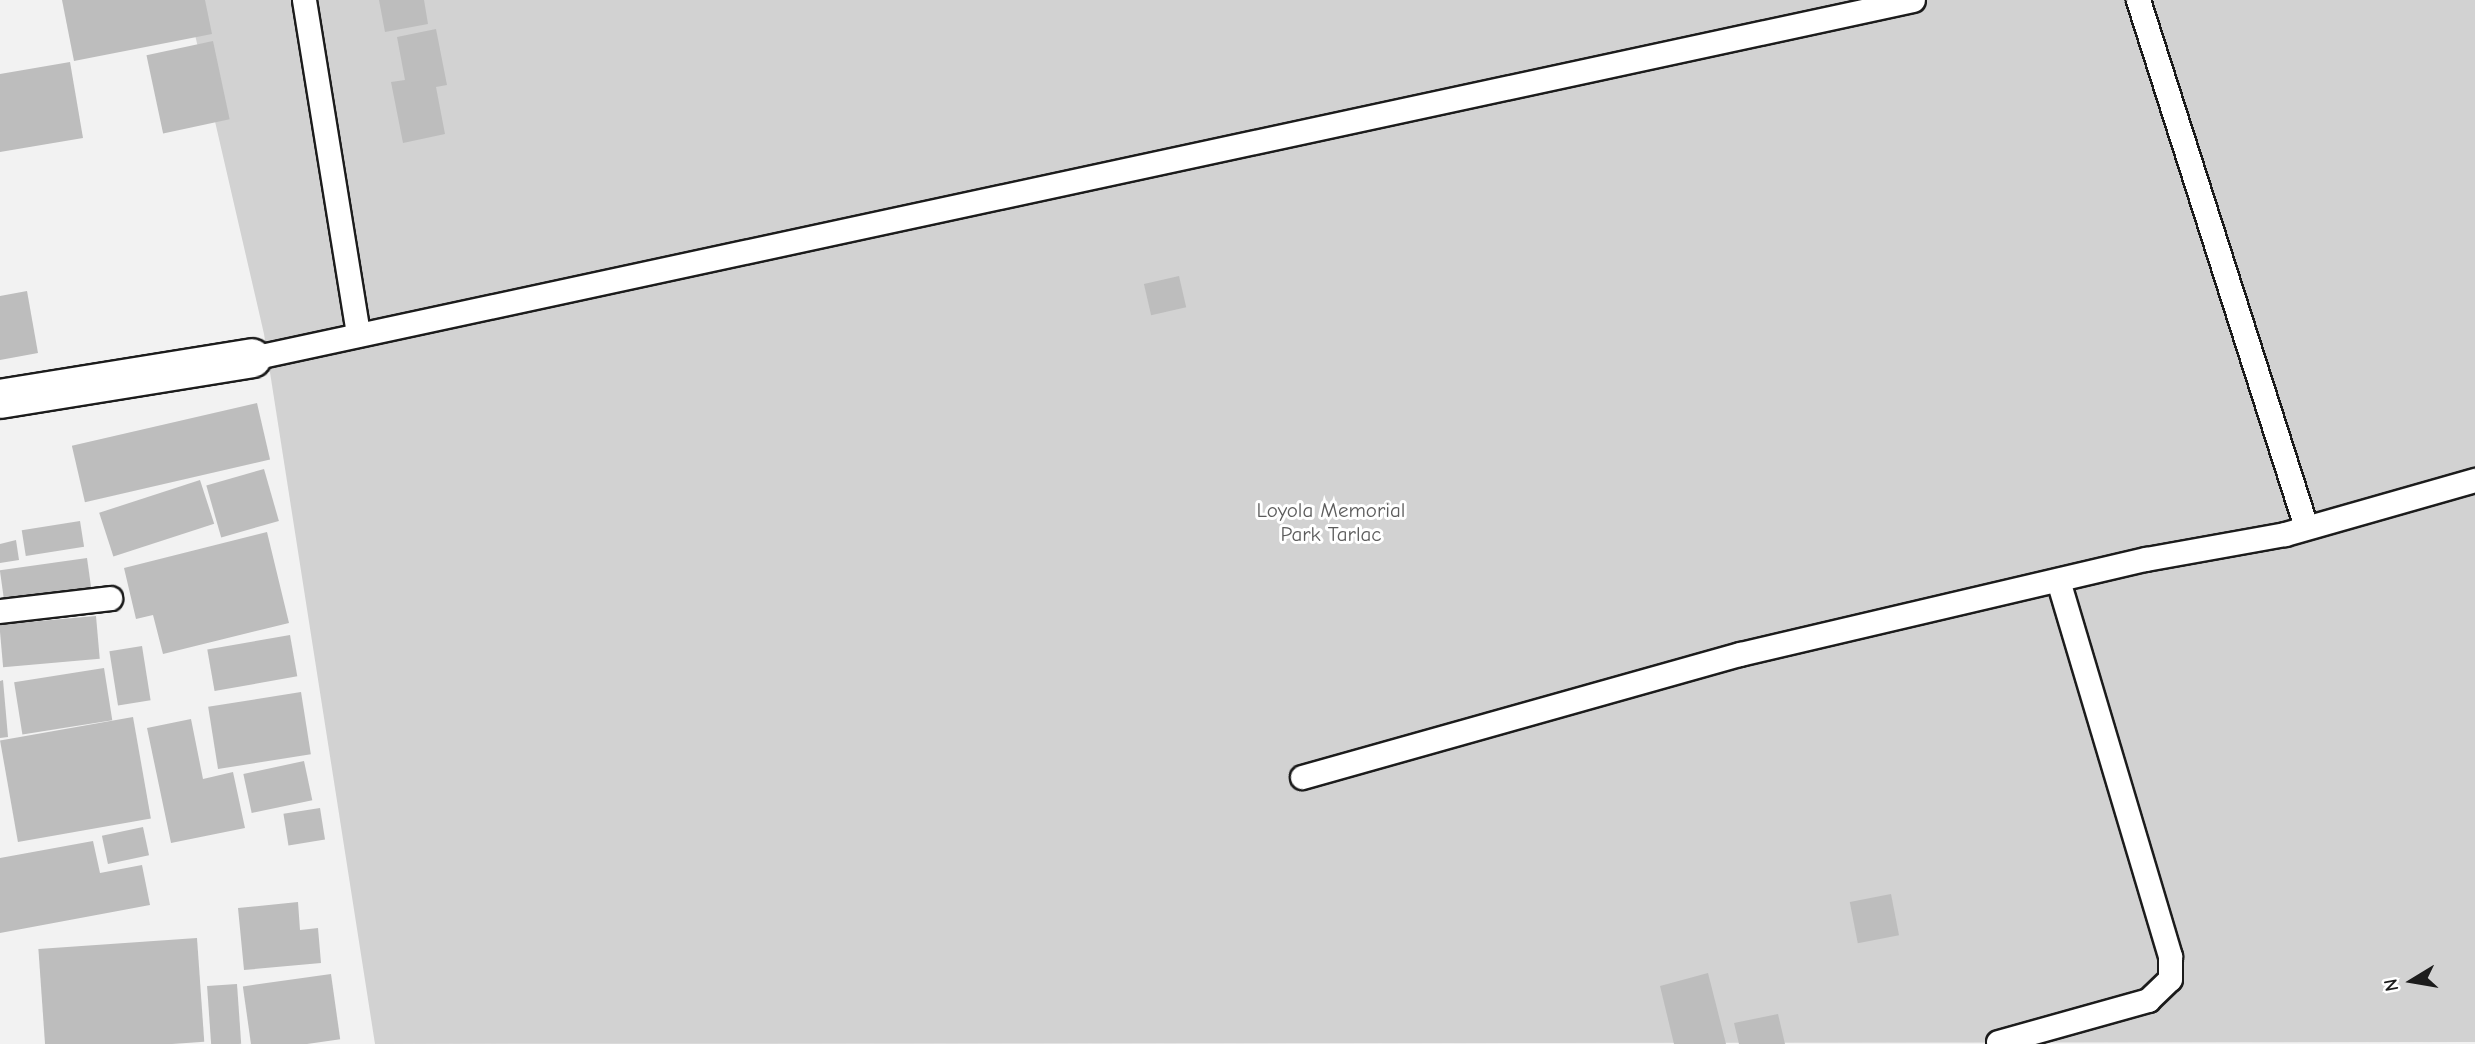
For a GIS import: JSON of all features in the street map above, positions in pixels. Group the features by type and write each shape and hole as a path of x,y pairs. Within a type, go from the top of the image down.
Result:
{"street":[{"path":"0,399 252,358"}],"lane":[{"path":"304,0 358,335"},
{"path":"252,358 1913,0"},
{"path":"2138,0 2306,527"},
{"path":"1302,777 1741,654 2058,580 2306,527 2475,480"},
{"path":"1998,1042 2148,1000 2170,979 2170,957 2058,580"},
{"path":"0,611 110,598"}],"green space":[{"name":"Loyola Memorial Park Tarlac","path":"187,0 2475,0 2475,1042 375,1044 264,334"}],"building":[{"path":"62,0 205,0 212,34 74,61"},
{"path":"379,0 424,0 428,24 385,32"},
{"path":"436,29 447,85 436,87 445,134 403,143 391,82 405,80 397,37"},
{"path":"213,41 230,119 163,133 146,55"},
{"path":"70,62 83,138 0,152 0,74"},
{"path":"1179,276 1186,307 1151,315 1144,284"},
{"path":"27,291 38,353 0,360 0,296"},
{"path":"257,403 270,460 85,502 72,446"},
{"path":"264,469 279,521 221,537 206,486"},
{"path":"200,480 214,524 113,557 99,513"},
{"path":"80,521 84,547 26,556 22,530"},
{"path":"267,532 289,623 163,654 153,615 136,619 124,568"},
{"path":"16,540 19,560 0,563 0,544"},
{"path":"87,558 92,592 5,604 0,570"},
{"path":"96,616 100,659 3,667 0,624"},
{"path":"290,635 297,676 215,691 207,650"},
{"path":"142,646 151,700 118,705 109,651"},
{"path":"104,668 112,720 22,735 14,682"},
{"path":"3,680 8,737 0,738 0,681"},
{"path":"301,692 311,754 218,769 208,707"},
{"path":"133,717 151,818 18,842 0,740"},
{"path":"191,719 203,779 233,772 245,828 171,843 147,728"},
{"path":"304,761 312,800 252,813 243,774"},
{"path":"320,808 325,840 288,845 283,814"},
{"path":"143,827 149,855 108,864 102,836"},
{"path":"93,841 100,873 142,865 150,905 0,933 0,858"},
{"path":"1891,894 1899,935 1858,943 1850,902"},
{"path":"298,902 300,930 318,928 321,963 244,970 238,908"},
{"path":"197,938 204,1042 45,1044 38,949"},
{"path":"1708,973 1726,1044 1674,1044 1660,986"},
{"path":"331,974 340,1039 307,1044 251,1044 243,986"},
{"path":"237,984 241,1044 211,1044 207,986"},
{"path":"1778,1014 1785,1044 1739,1044 1734,1023"}]}
